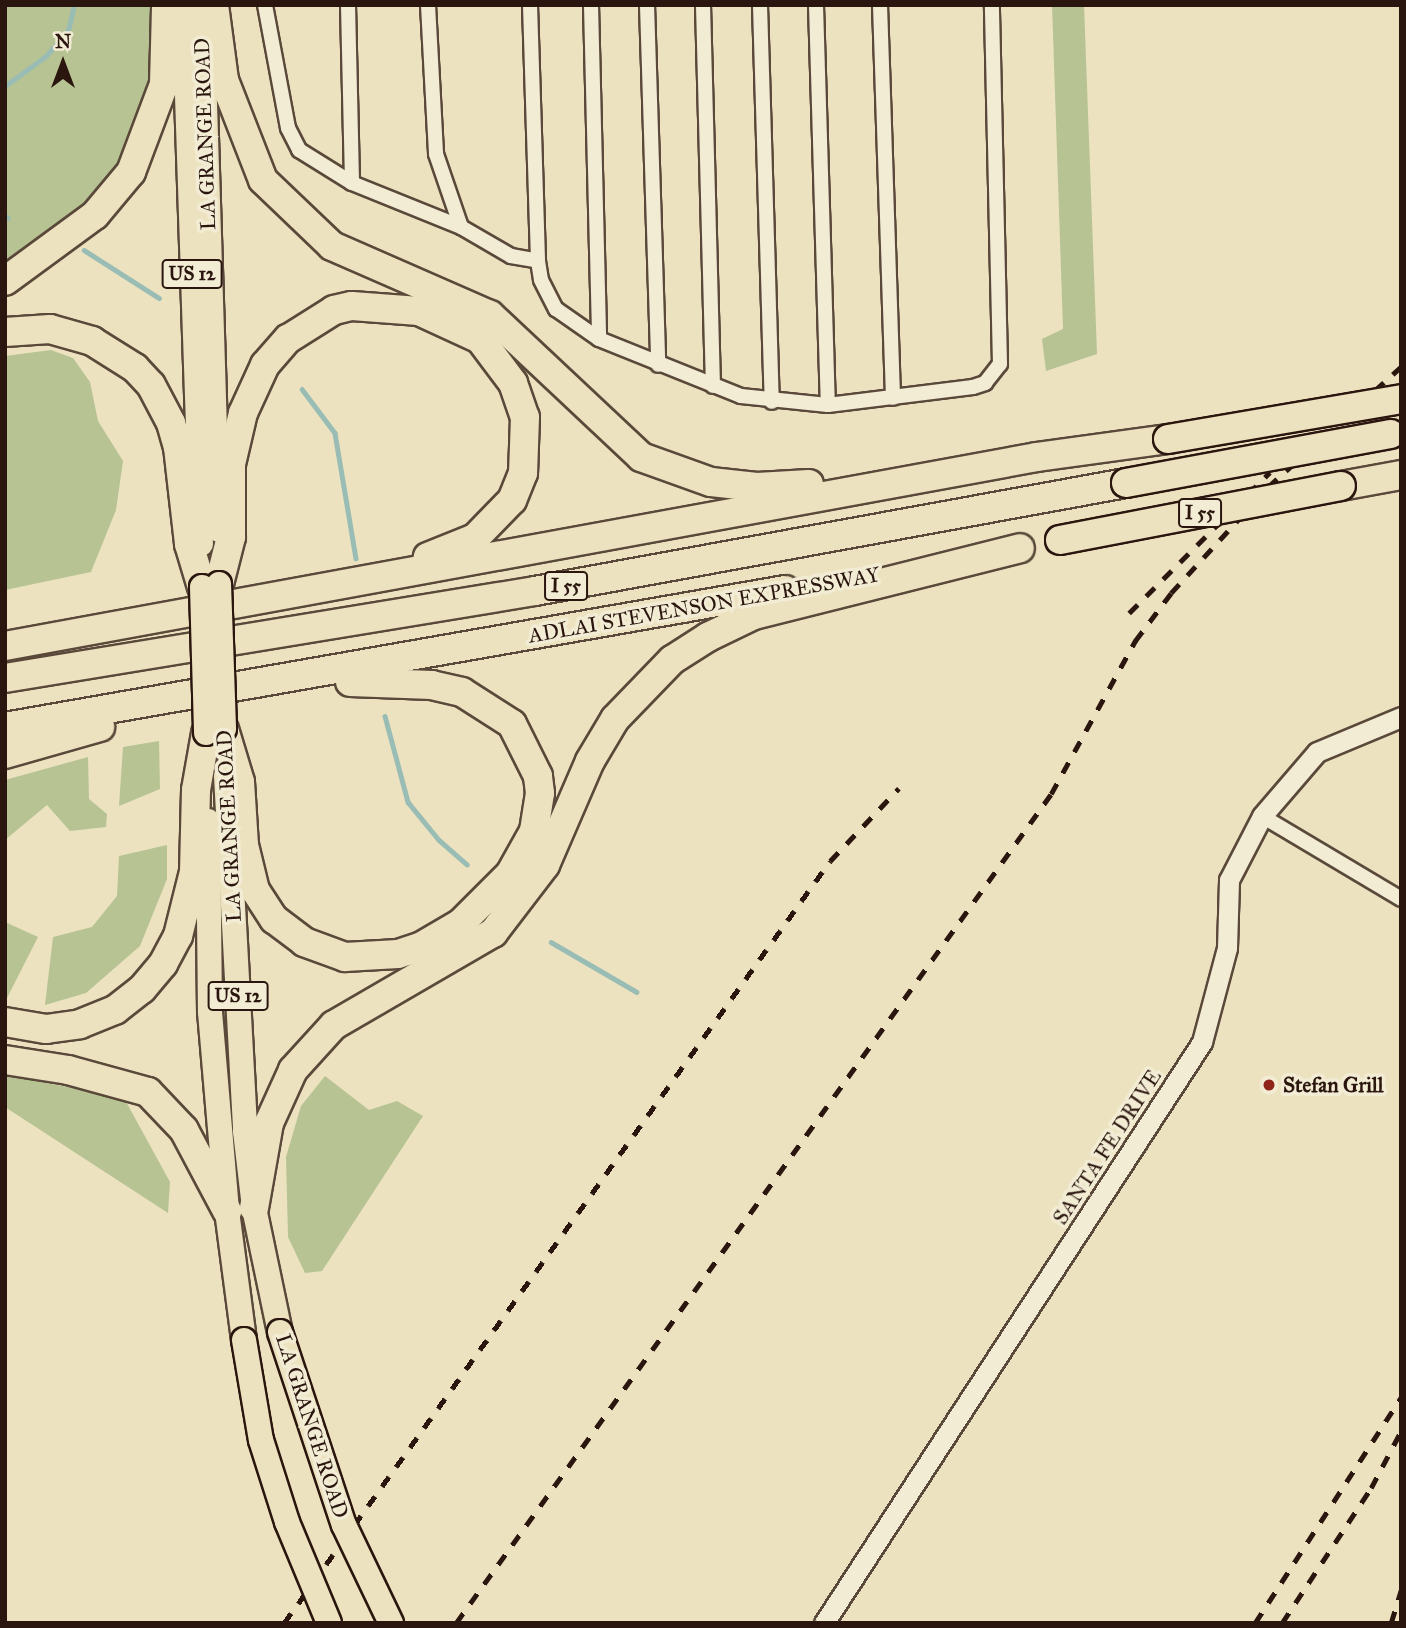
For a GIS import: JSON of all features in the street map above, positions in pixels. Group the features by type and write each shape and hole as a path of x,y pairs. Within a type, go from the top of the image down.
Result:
{"highway":[{"path":"5,281 94,215 131,172 164,84 166,5"},
{"path":"214,5 224,80 263,180 332,246 490,315 641,457 711,482 757,487 805,485 998,455 1037,457"},
{"path":"211,585 210,540 243,413 265,365 288,339 334,310 386,305 419,311 480,340 513,383 525,416 523,473 500,516 454,549 290,596"},
{"path":"5,331 50,329 92,341 127,362 151,386 171,423 210,540 211,585"},
{"path":"5,646 290,596 1037,457 1168,439 1401,399"},
{"name":"ADLAI STEVENSON EXPRESSWAY","path":"5,678 535,591 1396,433"},
{"name":"ADLAI STEVENSON EXPRESSWAY","path":"5,727 1020,548 1401,475"},
{"path":"241,1209 269,1124 293,1070 334,1025 493,933 545,865 590,761 615,719 672,660 708,637 754,615 1020,548"},
{"name":"LA GRANGE ROAD","path":"211,585 215,731"},
{"path":"5,635 103,629"},
{"path":"215,731 218,786 244,845 255,890 274,919 304,942 345,957 398,954 420,947 461,923 510,874 534,831 540,793 533,759 512,724 483,703 432,685 270,682"},
{"path":"5,754 107,725 165,699"},
{"path":"5,1021 46,1029 80,1024 115,1010 142,989 163,964 178,936 218,786 215,731"},
{"name":"LA GRANGE ROAD","path":"218,786 210,1012 241,1209 244,1340 265,1452 287,1522 329,1623"},
{"path":"5,1060 68,1070 148,1092 184,1130 241,1209"},
{"name":"LA GRANGE ROAD","path":"241,1209 344,1525 391,1623"}],"main road":[{"name":"LA GRANGE ROAD","path":"183,5 210,540"},
{"name":"LA GRANGE ROAD","path":"202,5 210,540"}],"street":[{"path":"265,5 288,128 299,149 352,183 461,227 511,256 538,261"},
{"path":"348,5 352,183"},
{"path":"428,5 436,154 461,227"},
{"path":"530,5 538,261 544,288 556,309 599,338 713,386 772,402 828,405 973,387 995,374 1001,354 992,5"},
{"path":"591,5 599,338"},
{"path":"647,5 658,365"},
{"path":"703,5 713,386"},
{"path":"760,5 772,402"},
{"path":"816,5 828,405"},
{"path":"880,5 893,398"},
{"name":"SANTA FE DRIVE","path":"824,1623 1202,1042 1227,948 1230,880 1262,816 1317,752 1401,716"},
{"path":"1262,816 1401,899"}],"green space":[{"path":"5,5 157,5 151,90 115,179 79,213 5,266"},
{"path":"1052,5 1084,5 1097,354 1046,371 1042,339 1063,329"},
{"path":"51,350 73,358 90,382 98,421 123,461 116,510 91,572 5,590 5,356"},
{"path":"159,741 160,789 119,806 123,747"},
{"path":"88,757 89,799 107,814 106,827 70,831 47,805 5,840 5,780"},
{"path":"167,845 167,879 140,946 86,993 45,1005 53,937 92,927 117,896 119,856"},
{"path":"5,922 38,937 7,998 5,997"},
{"path":"5,1075 124,1098 170,1182 168,1213 5,1107"},
{"path":"325,1076 369,1110 397,1101 423,1116 322,1271 305,1273 288,1237 286,1157 301,1106"}],"waterway":[{"path":"5,86 46,56 68,31 74,5"},
{"path":"5,215 8,218"},
{"path":"84,250 159,298"},
{"path":"302,389 335,433 356,558"},
{"path":"385,716 408,802 439,840 467,864"},
{"path":"551,942 637,992"}],"railway":[{"path":"456,1623 1051,794 1135,641 1171,593 1268,487 1401,367"},
{"path":"1129,613 1270,472"},
{"path":"284,1623 830,861 899,788"},
{"path":"1255,1623 1401,1397"},
{"path":"1282,1623 1371,1488 1401,1431"},
{"path":"1391,1623 1401,1591"}],"place":[{"name":"Stefan Grill","path":"1269,1085"}]}
